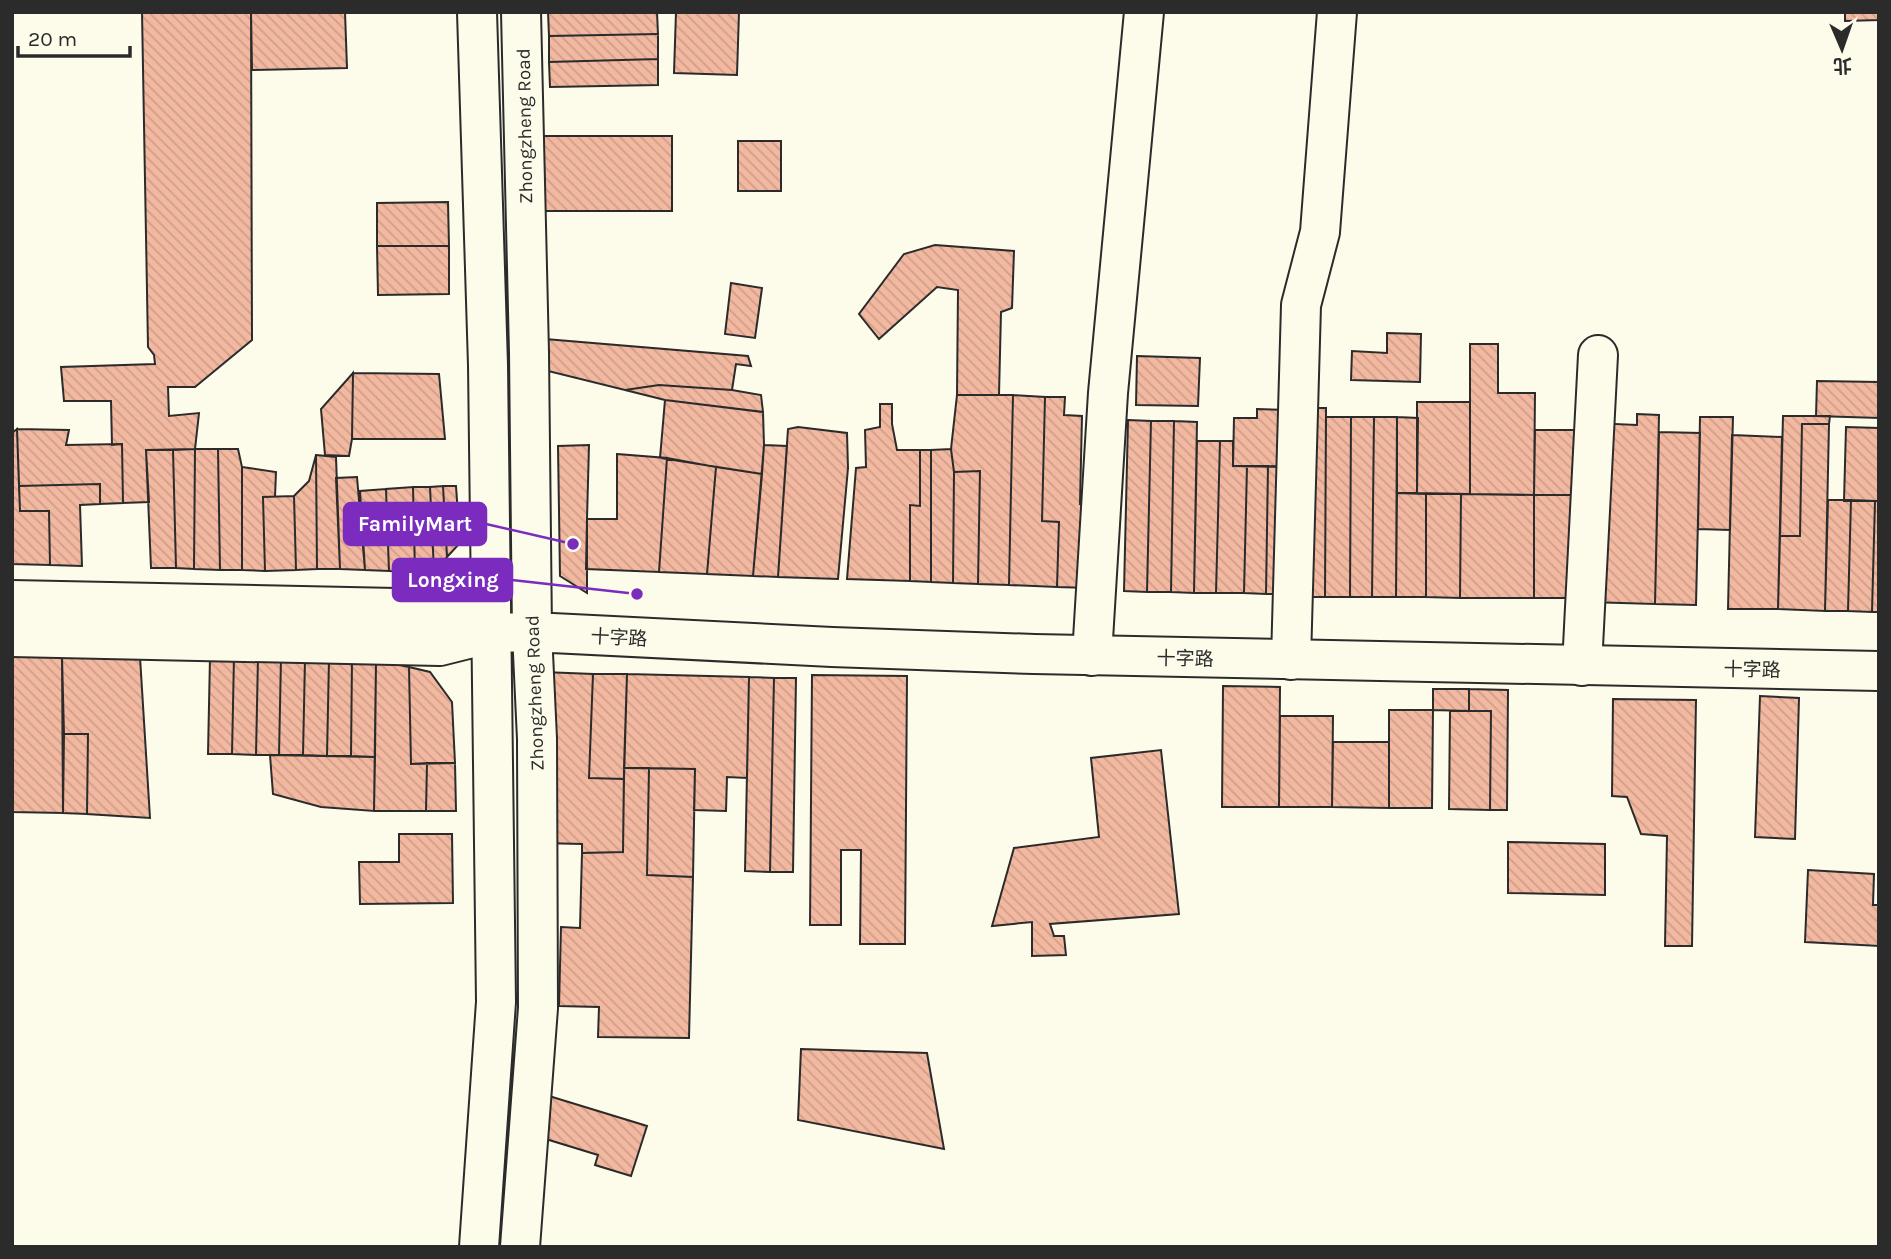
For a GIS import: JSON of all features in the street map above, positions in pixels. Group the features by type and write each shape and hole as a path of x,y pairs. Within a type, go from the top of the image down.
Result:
{"main road":[{"name":"Zhongzheng Road","path":"477,12 488,378 496,1002 479,1247"},
{"name":"Zhongzheng Road","path":"520,1247 538,1008 537,739 532,632 521,12"},
{"path":"1092,656 1108,393 1144,12"},
{"path":"1291,660 1301,305 1320,232 1337,12"},
{"path":"1582,666 1598,355"},
{"name":"十字路","path":"12,600 444,609 492,633"},
{"name":"十字路","path":"12,637 440,646 492,633 532,632 832,647 1092,656 1879,671"}],"building":[{"path":"142,12 251,12 252,340 195,387 168,387 169,416 199,413 195,449 146,450 149,502 123,503 122,444 112,445 111,401 64,401 61,367 155,364 154,355 148,347"},
{"path":"251,12 345,12 347,68 252,70"},
{"path":"548,12 657,12 658,34 549,36"},
{"path":"676,12 739,12 737,75 674,73"},
{"path":"1845,12 1879,12 1879,20 1845,21"},
{"path":"658,34 658,59 549,62 549,36"},
{"path":"658,59 658,85 550,87 549,62"},
{"path":"543,136 672,136 672,211 543,211"},
{"path":"738,141 781,141 781,191 738,191"},
{"path":"448,202 449,246 377,246 377,203"},
{"path":"935,245 1014,251 1012,308 1001,312 999,395 957,395 958,290 937,287 879,339 859,314 904,254"},
{"path":"377,246 449,246 449,294 378,295"},
{"path":"731,283 762,288 755,338 725,334"},
{"path":"1387,333 1421,334 1420,382 1351,380 1352,351 1387,353"},
{"path":"545,339 748,356 751,366 736,364 732,390 659,385 625,390 544,370"},
{"path":"1470,344 1498,344 1498,393 1535,393 1534,495 1470,494"},
{"path":"1137,356 1200,358 1198,406 1136,405"},
{"path":"353,373 439,374 445,439 352,439"},
{"path":"353,373 352,439 349,456 325,455 321,409"},
{"path":"1817,381 1879,382 1879,418 1816,416"},
{"path":"659,385 732,390 761,395 763,412 665,400 625,390"},
{"path":"957,395 1013,395 1009,585 978,584 980,471 954,472 951,449"},
{"path":"1013,395 1045,397 1042,521 1059,522 1057,587 1009,585"},
{"path":"1045,397 1065,397 1064,415 1082,416 1080,504 1092,504 1090,588 1057,587 1059,522 1042,521"},
{"path":"665,400 763,412 762,474 660,458"},
{"path":"1417,402 1470,402 1470,494 1417,493"},
{"path":"880,404 892,404 892,424 897,450 920,450 920,506 910,505 910,581 847,579 856,468 866,467 865,430 880,427"},
{"path":"1301,408 1326,408 1325,597 1300,597"},
{"path":"1257,409 1291,410 1290,467 1233,466 1234,418 1257,418"},
{"path":"1637,414 1659,415 1655,604 1588,602 1593,423 1637,425"},
{"path":"1783,416 1830,416 1829,424 1802,424 1800,536 1780,536"},
{"path":"1326,417 1351,417 1350,597 1325,597"},
{"path":"1351,417 1374,417 1372,597 1350,597"},
{"path":"1374,417 1397,417 1396,597 1372,597"},
{"path":"1397,417 1418,418 1417,493 1397,493"},
{"path":"1700,417 1733,417 1730,530 1698,529"},
{"path":"1128,420 1151,421 1147,592 1124,591"},
{"path":"1151,421 1174,421 1171,592 1147,592"},
{"path":"1174,421 1197,422 1194,593 1171,592"},
{"path":"1802,424 1829,424 1825,611 1778,609 1780,536 1800,536"},
{"path":"798,427 847,433 848,468 838,579 778,577 788,429"},
{"path":"1846,427 1879,428 1879,501 1844,501"},
{"path":"17,429 69,430 66,445 122,444 123,503 100,504 100,484 19,486"},
{"path":"17,429 20,511 49,511 50,565 12,564 12,433"},
{"path":"1535,430 1578,430 1578,495 1534,495"},
{"path":"1659,432 1700,433 1696,605 1655,604"},
{"path":"1732,435 1782,437 1778,609 1728,609"},
{"path":"1197,441 1220,441 1216,593 1194,593"},
{"path":"1220,441 1233,441 1233,466 1247,466 1244,593 1216,593"},
{"path":"589,445 587,593 560,576 558,446"},
{"path":"764,445 787,446 778,577 753,576"},
{"path":"195,449 194,569 176,568 173,450"},
{"path":"195,449 218,449 220,570 194,569"},
{"path":"218,449 238,449 242,467 242,570 220,570"},
{"path":"951,449 954,472 953,583 931,582 931,450"},
{"path":"146,450 173,450 176,568 151,568"},
{"path":"920,450 931,450 931,582 910,581 910,505 920,506"},
{"path":"617,454 667,458 659,572 586,569 587,519 617,519"},
{"path":"316,455 317,569 296,570 294,496 309,481"},
{"path":"316,455 336,457 340,569 317,569"},
{"path":"667,458 716,467 707,574 659,572"},
{"path":"1247,466 1268,466 1266,594 1244,593"},
{"path":"1268,466 1290,467 1288,594 1266,594"},
{"path":"242,467 276,472 275,497 263,497 265,571 242,570"},
{"path":"716,467 762,474 753,576 707,574"},
{"path":"980,471 978,584 953,583 954,472"},
{"path":"357,477 365,570 340,569 336,478"},
{"path":"100,484 100,504 80,505 82,566 50,565 49,511 20,511 19,486"},
{"path":"443,486 456,486 460,543 447,557"},
{"path":"443,486 447,557 434,571 430,487"},
{"path":"413,487 415,572 389,571 386,489"},
{"path":"413,487 430,487 434,571 415,572"},
{"path":"386,489 389,571 365,570 360,491"},
{"path":"1397,493 1426,494 1426,597 1396,597"},
{"path":"1426,494 1461,494 1460,598 1426,597"},
{"path":"1461,494 1534,495 1534,598 1460,598"},
{"path":"1534,495 1578,495 1577,598 1534,598"},
{"path":"294,496 296,570 265,571 263,497"},
{"path":"1828,500 1851,500 1848,611 1825,611"},
{"path":"1851,500 1875,501 1872,612 1848,611"},
{"path":"1875,501 1879,501 1879,612 1872,612"},
{"path":"12,656 62,657 63,813 12,812"},
{"path":"62,657 140,657 150,818 87,814 88,734 64,734"},
{"path":"210,657 234,657 232,754 208,754"},
{"path":"234,657 258,657 256,755 232,754"},
{"path":"258,657 281,658 279,755 256,755"},
{"path":"281,658 305,659 303,755 279,755"},
{"path":"305,659 329,659 327,756 303,755"},
{"path":"329,659 352,660 351,756 327,756"},
{"path":"352,660 376,660 375,757 351,756"},
{"path":"376,660 409,667 411,764 427,763 426,811 374,811"},
{"path":"409,667 430,672 452,702 455,763 411,764"},
{"path":"543,672 593,674 589,778 624,779 623,852 582,853 582,844 540,843"},
{"path":"593,674 627,674 624,779 589,778"},
{"path":"627,674 749,677 747,778 727,777 726,811 694,810 695,769 624,768"},
{"path":"812,675 907,676 905,944 860,944 861,850 841,850 841,925 810,925"},
{"path":"749,677 774,678 770,872 745,871"},
{"path":"774,678 796,678 793,872 770,872"},
{"path":"1223,686 1280,687 1279,807 1222,807"},
{"path":"1433,689 1469,689 1469,711 1433,710"},
{"path":"1469,689 1508,690 1507,810 1490,810 1491,711 1469,711"},
{"path":"1760,696 1799,698 1795,839 1755,837"},
{"path":"1613,699 1696,700 1692,946 1665,946 1667,836 1641,834 1627,797 1612,796"},
{"path":"1389,710 1433,710 1432,808 1389,808"},
{"path":"1450,711 1491,711 1490,810 1449,809"},
{"path":"1280,716 1333,716 1332,807 1279,807"},
{"path":"64,734 88,734 87,814 63,813"},
{"path":"1333,742 1389,742 1389,808 1332,807"},
{"path":"1161,750 1179,914 1050,924 1054,936 1064,936 1066,955 1032,956 1032,922 992,926 1014,848 1099,837 1091,758"},
{"path":"270,755 375,757 374,811 321,807 273,794"},
{"path":"427,763 455,763 456,811 426,811"},
{"path":"624,768 649,768 647,875 693,877 689,1038 598,1037 599,1007 559,1006 561,927 580,928 582,853 623,852"},
{"path":"649,768 695,769 693,877 647,875"},
{"path":"399,834 452,834 453,903 360,904 359,862 399,862"},
{"path":"1508,842 1605,844 1605,895 1508,893"},
{"path":"1808,870 1874,874 1873,905 1879,905 1879,946 1805,942"},
{"path":"801,1049 927,1053 944,1149 798,1120"},
{"path":"549,1096 647,1126 631,1176 595,1165 598,1155 536,1136"}],"place":[{"name":"FamilyMart","path":"573,544"},
{"name":"Longxing","path":"637,594"}]}
